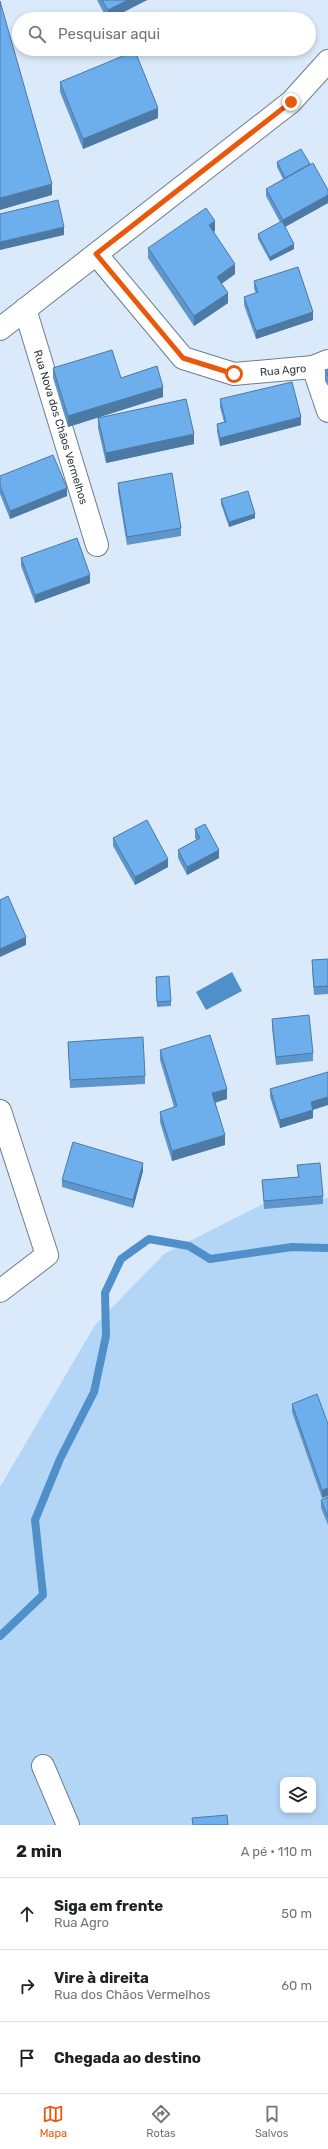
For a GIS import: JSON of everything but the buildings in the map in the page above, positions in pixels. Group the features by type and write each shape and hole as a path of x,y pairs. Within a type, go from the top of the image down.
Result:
{"street":[{"path":"0,329 291,102 328,61"},
{"name":"Rua Agro","path":"96,254 183,358 234,374 320,364"},
{"name":"Rua Nova dos Chãos Vermelhos","path":"25,309 97,545"},
{"path":"320,364 328,411"},
{"path":"0,1111 48,1254 0,1291"},
{"path":"43,1766 68,1825"}],"shaded area":[{"path":"328,1198 328,1825 0,1825 0,1487 95,1325 164,1254 265,1203"}],"water":[{"path":"232,972 242,991 206,1010 196,992"}],"waterway":[{"path":"0,1636 43,1595 35,1520 60,1459 94,1392 106,1336 105,1293 121,1259 149,1239 189,1246 210,1259 292,1247 328,1248"}],"route":[{"path":"234,374 183,358 96,254 291,102"}]}
